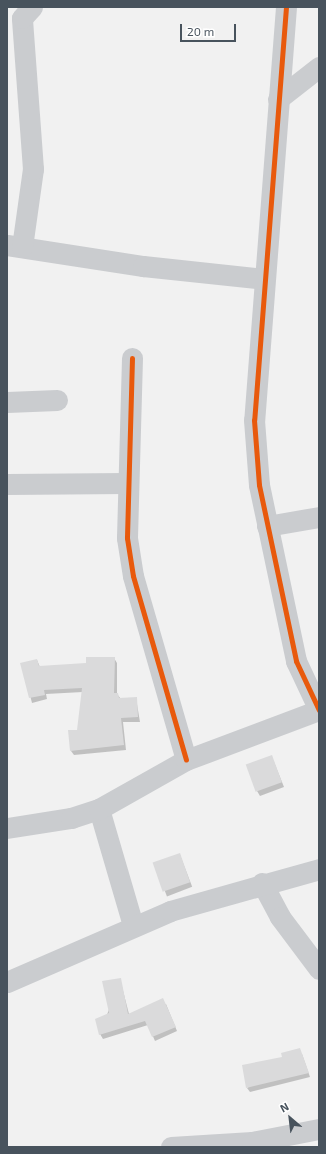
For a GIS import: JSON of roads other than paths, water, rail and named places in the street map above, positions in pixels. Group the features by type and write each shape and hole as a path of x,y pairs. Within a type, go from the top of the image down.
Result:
{"street":[{"path":"7,828 71,818 99,808 186,760 319,710 296,660 259,484 254,420 286,7"},
{"path":"20,15 33,169 14,246 143,266 264,278"},
{"path":"278,99 314,69 282,49"},
{"path":"132,358 126,483 127,538 133,576 186,760"},
{"path":"7,402 57,400"},
{"path":"7,484 126,483"},
{"path":"268,526 319,517"},
{"path":"99,808 133,925"},
{"path":"7,982 133,925 170,910 262,883 319,869"},
{"path":"262,883 280,917 319,969"},
{"path":"171,1147 252,1142 319,1129"}]}
